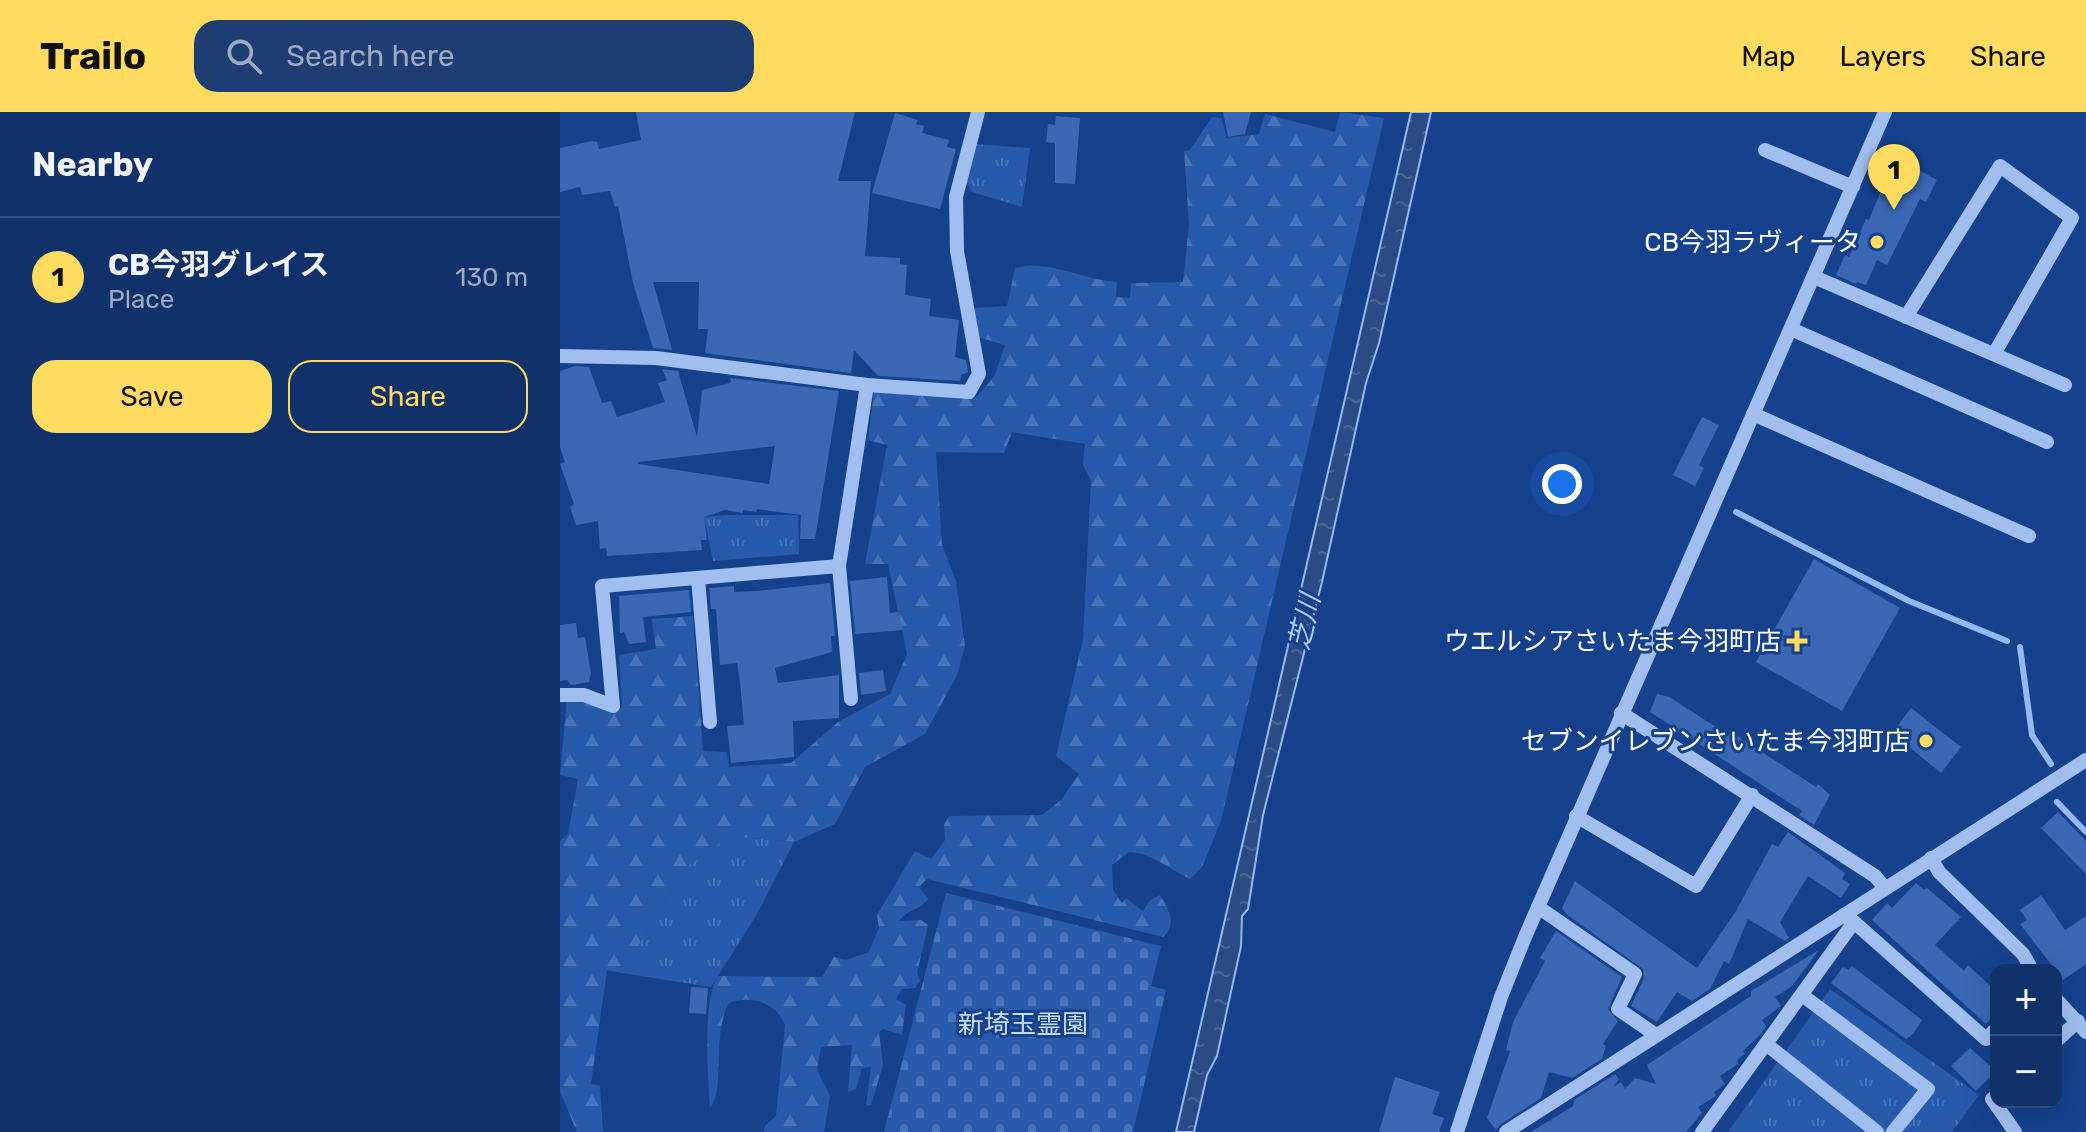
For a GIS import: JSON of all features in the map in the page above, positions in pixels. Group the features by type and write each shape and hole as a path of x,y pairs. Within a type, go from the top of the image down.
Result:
{"street":[{"path":"560,356 656,358 867,385 969,392 979,374 957,251 956,197 978,112"},
{"path":"1457,1132 1501,997 1576,816 1885,112"},
{"path":"1765,150 1853,187"},
{"path":"1906,317 2000,166 2072,218 1994,354"},
{"path":"1814,277 2065,385"},
{"path":"1791,329 2047,442"},
{"path":"851,699 839,566 867,385"},
{"path":"1753,414 2029,536"},
{"path":"560,695 584,695 613,706 602,586 839,566"},
{"path":"698,578 710,722"},
{"path":"1621,713 1875,876 1885,888"},
{"path":"1506,1132 1656,1035 1849,919 1885,888 2086,760"},
{"path":"1576,816 1696,886 1752,795"},
{"path":"1931,858 1939,872 2023,954 2029,964"},
{"path":"1538,907 1635,974 1618,1009 1656,1035"},
{"path":"1702,1132 1802,995 1849,919"},
{"path":"1849,919 1986,1039 1990,1035"},
{"path":"1802,995 1928,1089 1893,1132"},
{"path":"2062,1005 2082,1026 2062,1038"},
{"path":"1766,1044 1877,1132"},
{"path":"1998,1108 2015,1132"}],"green space":[{"path":"1340,112 1384,118 1221,821 1202,867 1190,879 1153,858 1137,853 1129,852 1112,865 1113,890 1122,903 1126,898 1143,911 1150,900 1160,895 1170,916 1168,932 1163,937 927,879 919,887 928,899 899,921 921,920 928,925 917,973 920,981 915,988 902,989 896,999 906,1005 902,1035 883,1029 879,1032 883,1065 871,1105 866,1106 871,1067 862,1068 856,1089 848,1092 852,1045 821,1047 817,1070 830,1096 824,1132 764,1132 765,1126 776,1116 785,1025 769,1006 746,1000 729,1003 724,1016 717,1088 710,1108 708,1020 713,987 718,976 822,977 834,957 846,960 869,952 879,928 877,915 915,851 931,859 945,840 944,825 949,816 1042,815 1062,799 1079,774 1056,756 1083,639 1091,481 1083,465 1085,444 1012,432 1004,453 936,452 942,545 956,581 965,646 957,675 925,734 865,767 835,824 794,842 729,836 685,868 622,973 607,970 591,1084 600,1086 603,1132 577,1132 560,1091 560,841 568,834 578,779 560,775 567,699 583,699 610,711 622,707 619,655 656,649 652,619 693,616 703,751 726,752 729,767 791,763 838,722 890,694 907,654 888,564 865,564 887,445 868,440 874,391 977,397 995,375 1005,345 978,337 972,308 1007,306 1015,268 1040,266 1117,282 1116,297 1130,298 1131,283 1183,282 1189,224 1184,151 1190,150 1212,117 1221,118 1227,138 1259,134 1265,114 1335,132"},
{"path":"974,144 1030,148 1022,207 972,192 965,179"},
{"path":"798,515 799,554 713,561 704,517"},
{"path":"729,836 794,842 757,914 711,987 622,973 685,868"},
{"name":"新埼玉霊園","path":"946,893 1161,946 1151,986 1166,990 1133,1132 884,1132"},
{"path":"1830,989 1979,1095 1952,1132 1728,1132"}],"water":[{"name":"芝川","path":"1411,112 1431,112 1322,582 1263,815 1248,909 1242,916 1241,946 1217,1056 1207,1075 1194,1132 1176,1132"}],"building":[{"path":"636,112 855,112 838,181 871,181 865,256 900,258 900,264 907,265 905,295 931,299 929,316 959,320 955,357 966,360 968,372 961,375 960,381 878,376 854,350 851,373 705,353 708,329 698,329 699,282 653,282 672,350 653,348 633,283 618,206 615,207 610,191 582,195 580,187 560,192 560,148 592,141 597,142 599,149 641,140"},
{"path":"1223,112 1251,112 1245,134 1228,137"},
{"path":"895,113 918,120 916,124 924,126 922,133 949,140 947,147 956,149 940,209 872,193"},
{"path":"1056,116 1080,118 1075,184 1055,183 1055,143 1046,142 1048,124 1055,125"},
{"path":"1895,157 1937,180 1926,202 1920,199 1887,265 1877,260 1866,285 1856,284 1836,275 1845,255 1849,257 1866,219 1869,220"},
{"path":"575,366 589,367 602,403 611,401 617,417 665,402 658,383 667,380 662,369 678,371 697,437 702,390 731,382 730,378 839,391 815,539 800,539 801,515 757,509 756,512 743,510 743,513 725,510 704,517 707,540 701,540 702,550 607,556 606,548 600,549 598,521 576,525 570,507 574,504 560,464 565,462 560,447 560,371","holes":["775,446 769,484 638,464 638,462"]},
{"path":"1702,417 1719,425 1699,465 1704,468 1695,486 1673,475"},
{"path":"1814,559 1900,608 1842,711 1756,662"},
{"path":"887,577 890,613 898,612 903,630 855,634 850,581"},
{"path":"830,583 835,636 831,636 832,652 775,668 778,683 839,675 839,718 793,721 794,757 731,763 727,726 744,725 740,682 737,663 720,665 716,609 711,609 709,588 734,586 734,592"},
{"path":"689,590 691,612 643,617 646,642 629,644 624,632 620,633 619,596"},
{"path":"576,623 578,638 585,637 591,673 589,682 571,685 567,680 560,681 560,625"},
{"path":"883,670 886,691 861,695 859,673"},
{"path":"1657,694 1669,697 1732,737 1734,734 1816,787 1818,784 1830,795 1814,825 1799,815 1802,811 1650,712"},
{"path":"1911,708 1961,747 1941,773 1892,733"},
{"path":"2058,812 2086,841 2086,874 2041,828"},
{"path":"1788,832 1845,873 1842,879 1850,884 1841,898 1808,876 1780,922 1789,938 1785,941 1748,919 1729,964 1724,961 1710,989 1692,1001 1677,992 1657,1022 1631,1006 1644,978 1643,969 1562,908 1575,881 1697,968 1736,911 1772,844 1778,847"},
{"path":"1916,883 1924,890 1927,888 1961,917 1935,945 1964,971 1968,965 1990,985 1990,1020 1986,1024 1872,920 1887,903 1892,908"},
{"path":"2041,895 2065,930 2086,916 2086,964 2063,980 2062,964 2051,964 2020,924 2027,920 2020,910"},
{"path":"1556,931 1622,977 1608,1009 1618,1021 1603,1044 1606,1046 1602,1059 1572,1078 1549,1072 1541,1098 1496,1130 1487,1118 1510,1051 1506,1050 1513,1022 1545,961 1540,958"},
{"path":"1819,950 1792,986 1775,997 1781,1006 1762,1020 1766,1026 1761,1034 1743,1051 1745,1054 1737,1060 1738,1064 1720,1076 1725,1084 1714,1092 1716,1096 1698,1107 1702,1113 1686,1132 1531,1132 1573,1106 1574,1100 1615,1074 1619,1079 1613,1087 1621,1082 1625,1089 1635,1078 1656,1084 1647,1065 1751,996 1751,991"},
{"path":"1852,966 1922,1020 1913,1034 1906,1039 1831,983 1843,967 1848,970"},
{"path":"691,987 708,988 706,1014 689,1013"},
{"path":"1970,1048 1990,1066 1990,1077 1976,1091 1951,1066"},
{"path":"1395,1077 1440,1092 1432,1114 1444,1118 1439,1132 1379,1132"}],"waterway":[{"path":"1736,512 1909,601 2007,641"},
{"path":"2020,647 2032,735 2051,764"},
{"path":"2057,802 2086,832"}],"place":[{"name":"CB今羽グレイス","path":"1894,210"},
{"name":"CB今羽ラヴィータ","path":"1877,242"},
{"name":"ウエルシアさいたま今羽町店","path":"1797,641"},
{"name":"セブンイレブンさいたま今羽町店","path":"1926,741"}]}
